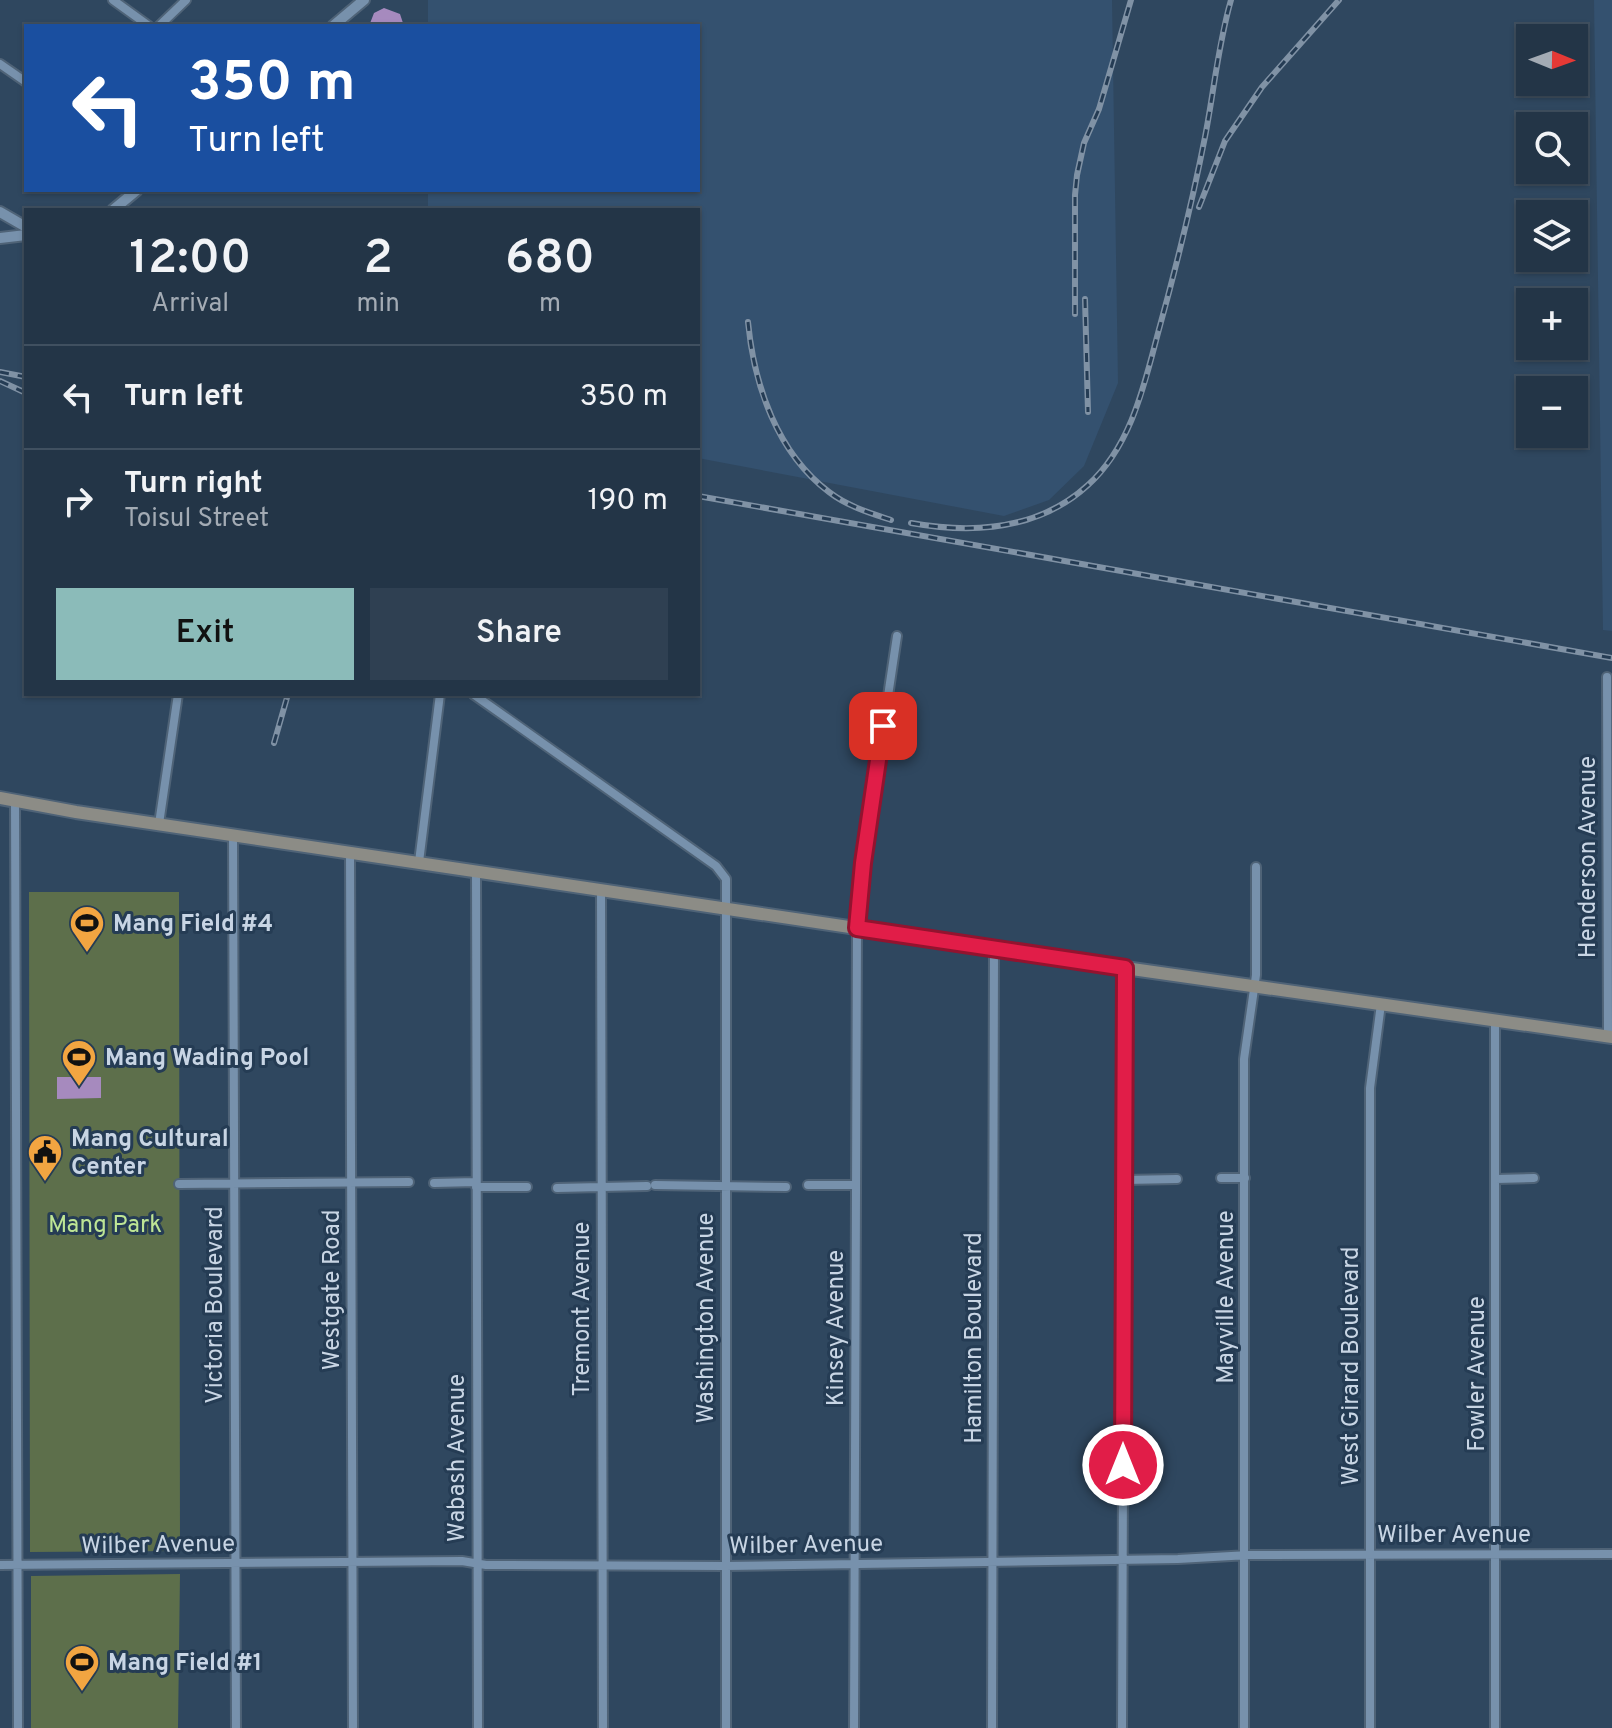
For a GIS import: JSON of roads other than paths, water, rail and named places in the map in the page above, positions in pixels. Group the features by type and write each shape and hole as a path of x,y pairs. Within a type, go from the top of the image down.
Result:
{"main road":[{"path":"0,798 994,949 1610,1037"}],"street":[{"path":"113,0 146,24"},
{"path":"161,24 186,0"},
{"path":"335,24 364,0"},
{"path":"0,64 24,81"},
{"path":"115,208 135,192"},
{"path":"0,212 24,226"},
{"path":"0,238 24,235"},
{"name":"Kinsey Avenue","path":"854,1728 857,928 863,863 897,636"},
{"name":"Henderson Avenue","path":"1607,677 1610,1037"},
{"path":"159,824 178,696"},
{"path":"419,862 440,696"},
{"name":"Washington Avenue","path":"476,696 716,866 726,879 726,1728"},
{"path":"15,800 18,1728"},
{"name":"Victoria Boulevard","path":"233,834 236,1728"},
{"name":"Westgate Road","path":"350,852 353,1728"},
{"name":"Mayville Avenue","path":"1244,1728 1244,1059 1254,986 1256,867"},
{"name":"Wabash Avenue","path":"476,870 478,1728"},
{"name":"Tremont Avenue","path":"601,889 603,1728"},
{"name":"Hamilton Boulevard","path":"992,1728 994,949"},
{"path":"1122,1728 1125,968"},
{"name":"West Girard Boulevard","path":"1370,1728 1370,1088 1381,1004"},
{"name":"Fowler Avenue","path":"1495,1020 1495,1728"},
{"path":"1221,1178 1245,1178"},
{"path":"1496,1179 1534,1178"},
{"path":"1124,1180 1177,1179"},
{"path":"179,1184 409,1182"},
{"path":"434,1183 527,1187"},
{"path":"808,1185 855,1185"},
{"path":"557,1188 786,1187"},
{"name":"Wilber Avenue","path":"0,1565 462,1561 725,1566 1245,1555 1612,1554"}],"railway":[{"path":"1075,314 1077,175 1084,143 1099,109 1131,0"},
{"path":"911,523 981,528 1027,520 1069,500 1088,485 1115,452 1141,394 1171,284 1200,162 1231,0"},
{"path":"1199,207 1225,141 1262,87 1339,0"},
{"path":"1085,299 1088,412"},
{"path":"748,322 763,393 771,416 795,458 836,497 891,520"},
{"path":"0,372 24,377"},
{"path":"0,381 24,392"},
{"path":"700,496 1612,658"},
{"path":"274,743 287,696"}],"place":[{"name":"Mang Field #4","path":"87,954"},
{"name":"Mang Wading Pool","path":"79,1088"},
{"name":"Mang Cultural Center","path":"45,1183"},
{"name":"Mang Field #1","path":"82,1693"}],"park label":[{"name":"Mang Park","path":"105,1224"}]}
